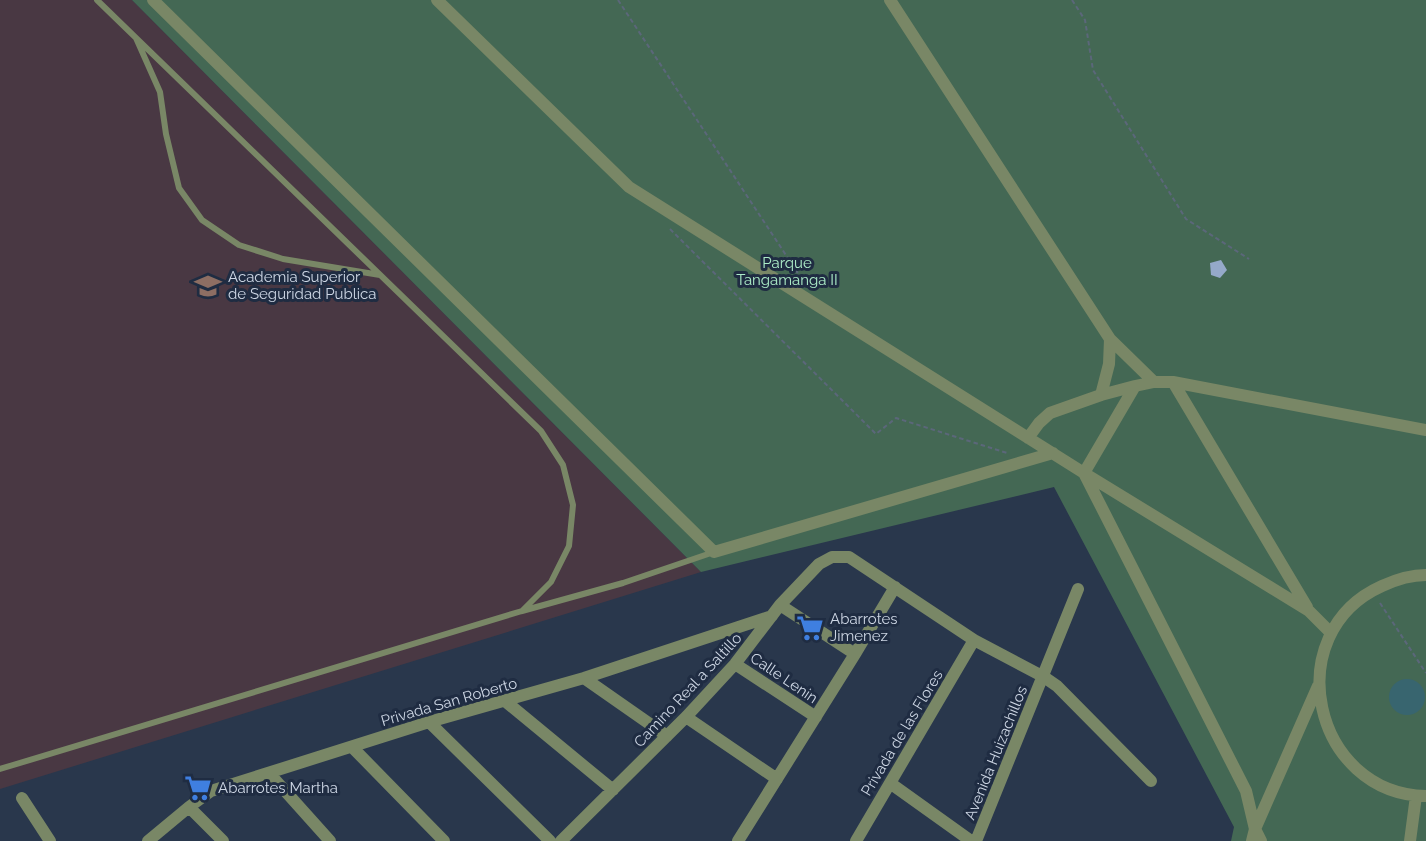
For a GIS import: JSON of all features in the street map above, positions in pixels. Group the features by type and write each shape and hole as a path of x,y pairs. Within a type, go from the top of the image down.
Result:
{"street":[{"path":"153,0 714,552 1053,453"},
{"path":"437,0 629,187 1028,438 1309,611 1332,633"},
{"path":"890,0 1110,339 1154,382"},
{"path":"1101,395 1109,364 1110,339"},
{"path":"1028,438 1050,413 1101,395 1154,382 1173,382 1426,430"},
{"path":"1173,382 1309,611"},
{"path":"1084,472 1135,386"},
{"path":"1084,472 1246,791 1254,835 1261,841"},
{"name":"Camino Real a Saltillo","path":"561,841 686,717 735,664 780,605 819,564 832,557 849,557 894,587"},
{"path":"1254,835 1318,685 1322,658 1342,616 1372,590 1396,580 1426,575"},
{"path":"738,841 855,654 894,587 974,640 1044,677 1073,702 1151,781"},
{"name":"Avenida Huizachillos","path":"976,841 1078,589"},
{"path":"780,605 855,654"},
{"name":"Privada San Roberto","path":"148,841 211,791 429,722 584,678 772,616"},
{"name":"Privada de las Flores","path":"855,841 974,640"},
{"name":"Calle Lenin","path":"735,664 816,717"},
{"path":"584,678 667,736"},
{"path":"1318,685 1322,712 1331,737 1346,759 1366,777 1390,790 1421,796 1410,841"},
{"path":"505,701 613,790"},
{"path":"686,717 777,779"},
{"path":"429,722 550,841"},
{"path":"352,747 444,841"},
{"path":"269,773 330,841"},
{"path":"890,783 971,841"},
{"path":"22,798 50,841"},
{"path":"189,807 223,841"}],"lane":[{"path":"98,0 541,431 563,465 573,505 569,546 551,582 522,611"},
{"path":"134,35 160,92 166,134 179,188 202,220 239,244 283,259 381,276"},
{"path":"0,769 522,611 623,583 714,552"}],"path":[{"path":"618,0 807,287"},
{"path":"1072,0 1085,20 1093,70 1186,219 1249,259"},
{"path":"670,228 876,434 896,418 1007,453"},
{"path":"1372,590 1426,674"}],"shaded area":[{"name":"Academia Superior de Seguridad Publica","path":"0,0 132,0 701,572 0,789"},
{"path":"1407,679 1419,685 1425,697 1419,709 1407,715 1395,709 1389,697 1395,685"}],"green space":[{"name":"Parque Tangamanga II","path":"132,0 1426,0 1426,841 1231,841 1234,827 1054,487 701,572"}],"building":[{"path":"1221,260 1227,270 1220,278 1211,275 1210,263"}],"place":[{"name":"Academia Superior de Seguridad Publica","path":"208,286"},
{"name":"Abarrotes Jimenez","path":"810,628"},
{"name":"Abarrotes Martha","path":"198,788"}]}
